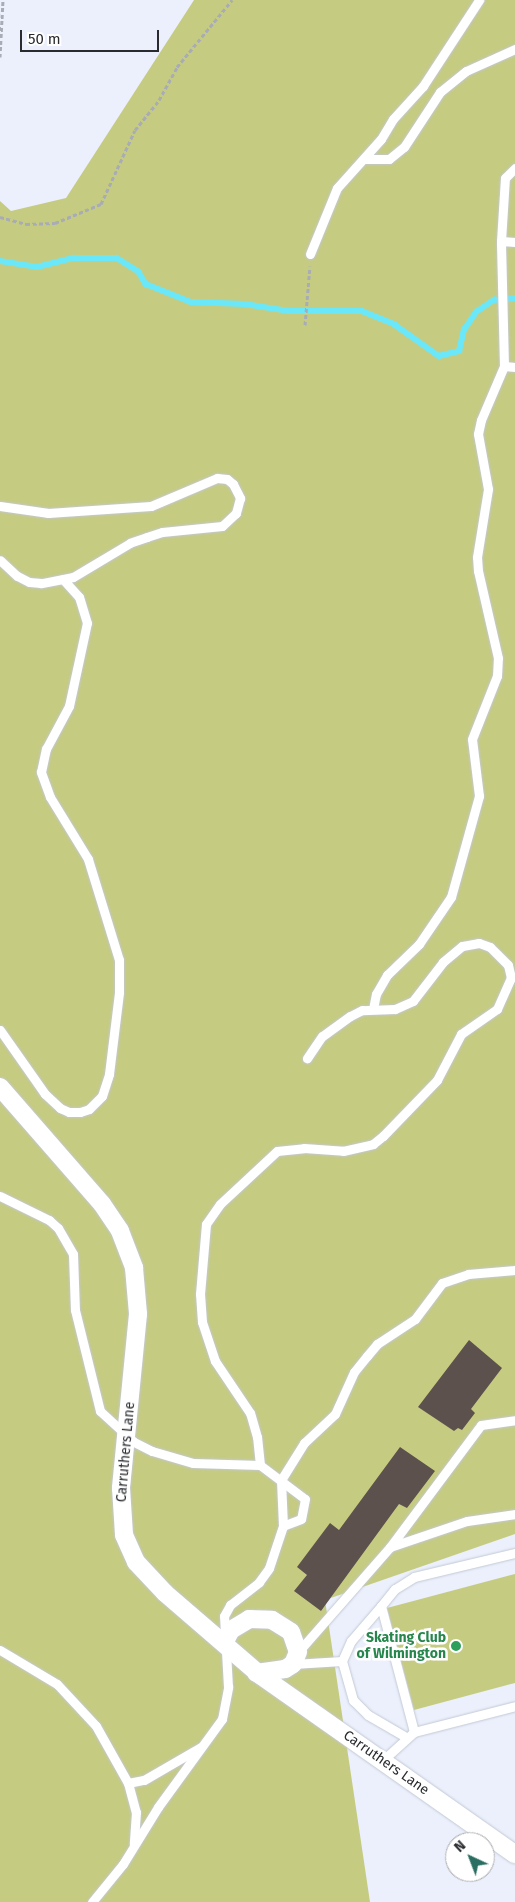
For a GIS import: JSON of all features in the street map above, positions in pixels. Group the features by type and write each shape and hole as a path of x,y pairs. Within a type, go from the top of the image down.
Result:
{"street":[{"name":"Carruthers Lane","path":"0,1087 102,1204 129,1252 137,1282 138,1314 121,1509 129,1549 154,1583 256,1672 515,1854"},
{"path":"224,1643 238,1623 261,1619 281,1624 291,1632 295,1658 285,1669 256,1672"}],"lane":[{"path":"310,254 337,188 382,139 393,119 423,86 479,0"},
{"path":"364,159 389,159 404,146 429,105 453,81 466,71 515,49"},
{"path":"373,1009 376,994 387,975 419,944 451,897 479,796 472,739 497,676 498,658 478,571 478,548 488,489 478,434 481,420 504,366 501,241 505,178 515,168"},
{"path":"501,241 515,242"},
{"path":"504,366 515,367"},
{"path":"0,506 48,513 151,506 217,478 226,478 238,491 239,506 222,526 162,532 147,537 130,543 73,577 41,583 29,582 17,576 0,560"},
{"path":"0,1030 45,1094 60,1108 69,1112 80,1112 89,1109 102,1096 111,1058 119,960 88,859 50,797 41,772 46,749 69,706 87,623 79,597 63,579"},
{"path":"260,1464 257,1437 250,1413 215,1361 202,1322 200,1294 206,1224 220,1204 277,1151 304,1148 343,1152 373,1144 383,1136 437,1080 461,1034 497,1009 509,986 510,972 504,959 496,950 479,943 467,944 452,952 407,1005 395,1009 362,1010 336,1024 322,1036 307,1058"},
{"path":"0,1196 49,1220 66,1240 72,1254 74,1310 93,1392 100,1411 126,1435 152,1451 193,1463 260,1464 303,1496 306,1504 301,1519 283,1526"},
{"path":"92,1902 208,1743 226,1707 228,1688 224,1643 226,1610 265,1574 283,1526 281,1480 304,1442 335,1414 360,1364 377,1344 415,1319 442,1283 468,1274 515,1270"},
{"path":"295,1658 390,1547 481,1425 515,1420"},
{"path":"390,1547 467,1521 515,1514"},
{"path":"406,1737 368,1715 352,1700 342,1661 351,1641 395,1589 414,1577 515,1553"},
{"path":"380,1606 414,1732"},
{"path":"0,1650 45,1675 85,1711 128,1783 136,1812 134,1846"},
{"path":"295,1658 342,1661"},
{"path":"382,1761 406,1737 414,1732 515,1706"},
{"path":"128,1783 144,1780 208,1743"}],"path":[{"path":"0,57 3,0"},
{"path":"0,218 26,224 55,223 101,204 111,187 118,163 135,130 160,100 176,68 232,0"},
{"path":"305,325 309,295 310,254"}],"green space":[{"path":"194,0 515,0 515,1534 325,1600 370,1902 0,1902 0,201 11,211 66,198"},
{"name":"Skating Club of Wilmington","path":"515,1574 515,1683 414,1710 387,1608"}],"building":[{"path":"469,1340 502,1368 471,1409 475,1413 462,1430 458,1428 454,1431 418,1407"},
{"path":"400,1447 435,1471 407,1508 399,1504 321,1611 294,1591 307,1575 297,1567 330,1523 339,1530"}],"waterway":[{"path":"0,261 37,267 74,258 117,258 139,272 146,284 191,302 245,304 289,311 362,311 394,324 439,356 459,351 464,330 476,312 494,300 515,298"}],"place":[{"name":"Skating Club of Wilmington","path":"456,1646"}]}
